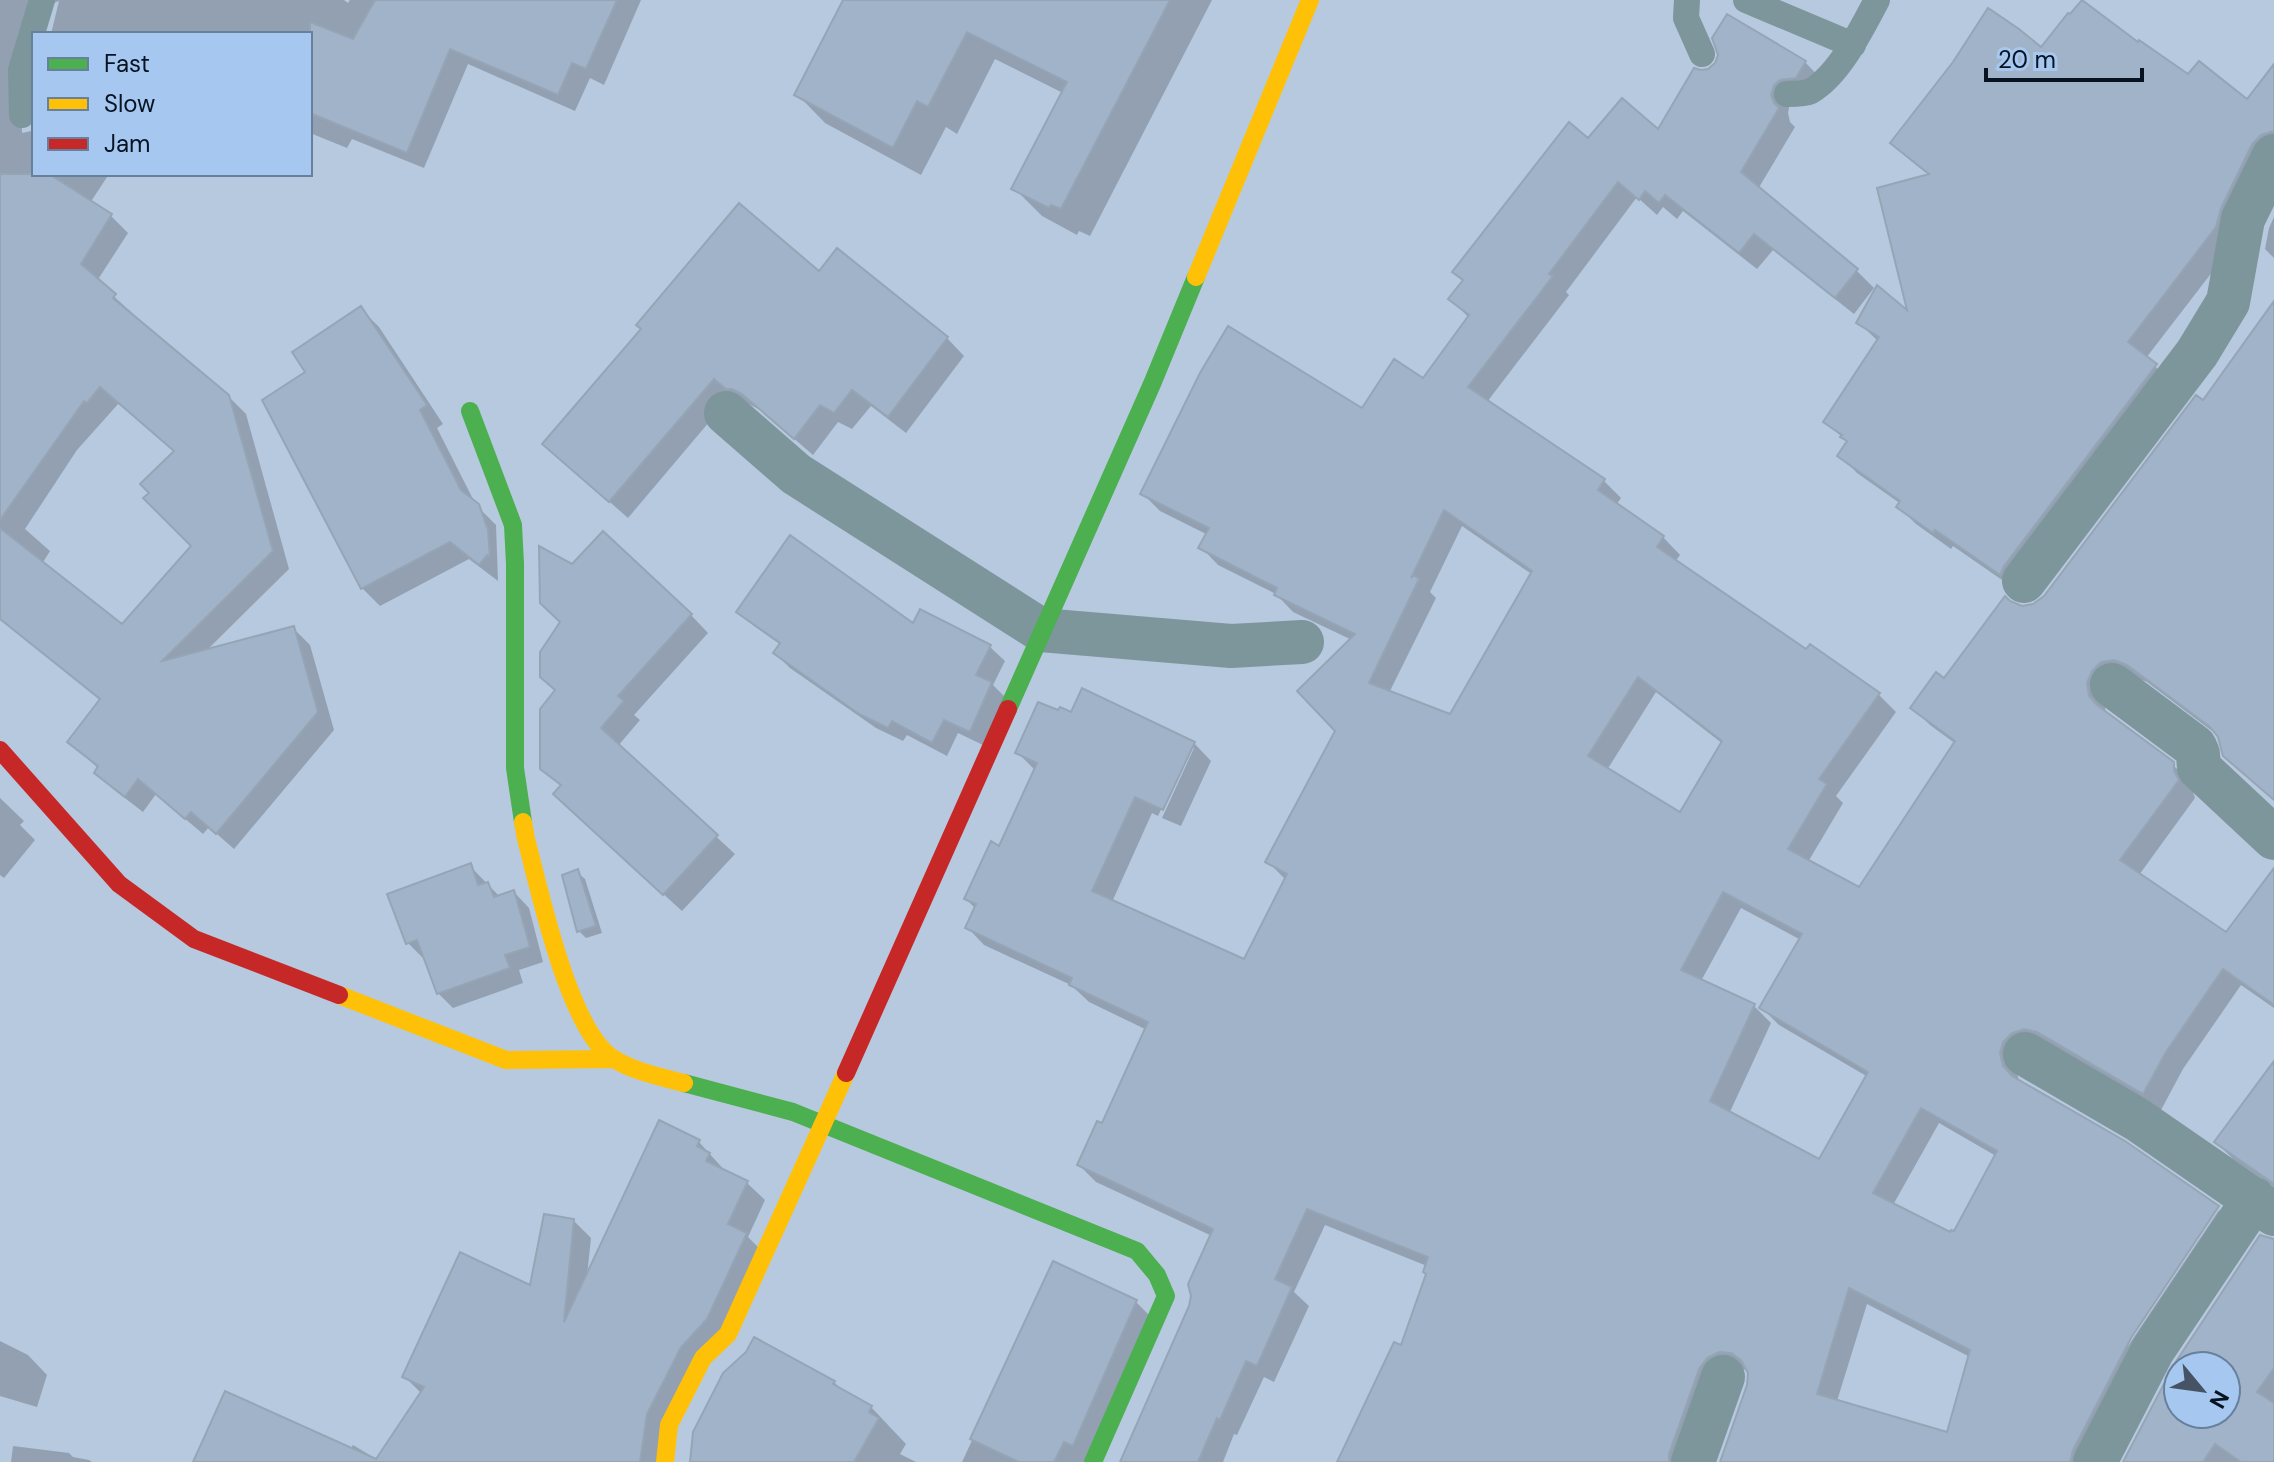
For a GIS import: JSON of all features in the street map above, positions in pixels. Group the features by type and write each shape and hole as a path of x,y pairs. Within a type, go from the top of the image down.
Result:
{"street":[{"path":"665,1462 669,1425 703,1358 728,1334 1152,384 1310,0"},
{"path":"2024,581 2197,353 2228,302 2243,219 2274,156"},
{"path":"470,411 513,525 515,768 526,839 559,960 593,1040 613,1059 645,1073 793,1112 1137,1251 1157,1275 1166,1296 1093,1462"},
{"path":"726,413 796,474 1041,630 1231,646 1302,642"},
{"path":"2112,685 2195,747 2199,768 2274,838"},
{"path":"0,750 119,884 194,939 506,1060 613,1059"},
{"path":"2025,1054 2138,1120 2264,1207 2153,1350 2095,1462"},
{"path":"1693,1462 1723,1377"}],"lane":[{"path":"32,32 42,0"},
{"path":"1687,0 1686,18 1702,54"},
{"path":"1746,0 1853,45"},
{"path":"1787,94 1810,92 1833,71 1853,45 1877,0"},
{"path":"22,115 21,70 32,33"}],"building":[{"path":"375,0 617,0 586,69 572,63 558,95 450,49 407,153 312,114 310,22 353,39"},
{"path":"843,0 1170,0 1061,209 1051,205 1049,208 1011,189 1067,82 967,32 928,107 917,101 893,148 794,95"},
{"path":"2082,0 2188,74 2199,61 2247,99 2274,64 2274,131 2261,135 2252,144 2221,208 2216,227 2128,342 2157,364 2000,575 1896,507 1900,501 1837,456 1847,441 1823,422 1879,337 1856,323 1877,285 1907,310 1877,188 1929,174 1890,143 1953,62 1988,8 2041,47"},
{"path":"1727,14 1806,61 1796,78 1780,80 1774,85 1771,95 1779,108 1741,172 1858,269 1835,298 1754,234 1739,253 1665,195 1659,203 1645,191 1639,200 1618,182 1549,274 1553,276 1468,387 1605,479 1598,490 1664,536 1657,547 1806,649 1810,644 1880,693 1819,779 1827,784 1788,849 1859,887 1955,741 1910,708 1936,672 1944,678 2005,596 2022,606 2033,604 2044,596 2196,395 2203,400 2274,301 2274,800 2223,756 2218,737 2210,727 2127,665 2114,660 2101,662 2092,671 2087,683 2089,696 2097,705 2174,762 2174,771 2179,780 2120,860 2226,932 2274,868 2274,1005 2223,969 2166,1052 2143,1094 2037,1032 2024,1029 2012,1033 2003,1042 2000,1053 2003,1066 2012,1076 2125,1141 2219,1206 2131,1338 2073,1450 2070,1462 1720,1462 1747,1385 1748,1373 1741,1360 1731,1353 1719,1352 1707,1358 1699,1369 1669,1454 1669,1462 1337,1462 1394,1342 1401,1345 1426,1274 1423,1272 1428,1257 1307,1209 1275,1279 1292,1287 1257,1366 1246,1361 1198,1462 1120,1462 1189,1306 1191,1296 1188,1284 1213,1229 1077,1165 1097,1121 1102,1123 1148,1022 1069,985 1072,978 965,928 976,904 964,899 991,841 999,846 1037,763 1015,753 1038,702 1071,712 1082,688 1195,742 1163,810 1135,797 1092,891 1244,959 1287,874 1265,862 1335,731 1297,691 1355,634 1274,595 1277,588 1198,548 1209,528 1140,494 1200,373 1228,326 1362,408 1394,359 1423,378 1469,315 1448,299 1463,280 1452,272 1569,122 1588,138 1622,98 1658,129 1694,68 1708,69 1715,63 1718,55 1712,38","holes":["1444,510 1532,571 1450,714 1369,683 1419,579 1414,575 1411,578","1638,677 1722,741 1680,812 1588,756","1723,892 1802,934 1759,1008 1868,1072 1819,1159 1710,1101 1755,1004 1681,970","1921,1108 1997,1151 1954,1231 1950,1232 1873,1193","1849,1288 1970,1350 1947,1432 1817,1394"]},
{"path":"0,174 52,176 112,214 81,264 116,294 113,298 229,395 273,551 162,661 294,626 318,712 216,834 191,812 185,819 138,779 125,797 94,773 98,766 67,742 100,699 0,619 0,528 122,624 191,546 143,498 149,493 140,484 174,451 100,387 87,403 84,401 0,520"},
{"path":"739,203 819,271 837,248 948,337 888,417 852,390 834,413 820,405 794,439 742,394 726,389 714,379 609,502 542,444 641,329 636,325"},
{"path":"361,306 427,405 420,410 461,490 479,504 488,530 490,557 487,555 479,565 450,542 361,589 262,400 305,372 292,352"},
{"path":"603,531 692,614 618,696 624,701 601,728 718,835 663,895 553,794 561,785 540,769 540,709 555,690 540,677 540,652 560,622 540,603 539,546 572,564"},
{"path":"790,535 913,623 920,609 991,645 976,675 992,682 970,732 944,720 932,743 892,721 888,728 859,714 773,653 780,643 736,612"},
{"path":"471,863 478,885 488,882 494,897 514,890 530,947 505,955 510,968 437,994 417,940 406,944 387,894"},
{"path":"578,869 596,926 577,932 562,875"},
{"path":"2274,1061 2274,1184 2214,1142"},
{"path":"659,1120 700,1140 697,1146 710,1153 706,1161 748,1181 728,1224 747,1233 707,1319 681,1347 647,1414 640,1462 193,1462 225,1391 376,1459 424,1387 402,1377 460,1252 530,1285 544,1214 574,1219 564,1322"},
{"path":"2260,1235 2274,1239 2274,1368 2257,1392 2274,1403 2274,1462 2241,1462 2215,1444 2203,1462 2123,1462 2162,1388 2162,1430 2242,1430 2242,1350 2184,1350"},
{"path":"1053,1261 1137,1300 1073,1446 1064,1442 1054,1462 1019,1462 970,1439"},
{"path":"754,1337 835,1381 833,1384 872,1406 869,1412 879,1418 854,1462 690,1462 693,1432 723,1373 746,1352"}],"traffic: fast":[{"path":"1008,709 1196,277"},
{"path":"470,411 513,525 515,768 523,822"},
{"path":"684,1083 793,1112 1137,1251 1157,1275 1166,1296 1093,1462"}],"traffic: slow":[{"path":"1196,277 1310,0"},
{"path":"523,822 558,958 583,1021 598,1044 622,1064 684,1083"},
{"path":"339,995 506,1060 613,1059"},
{"path":"665,1462 669,1425 703,1358 728,1334 846,1073"}],"traffic: jam":[{"path":"846,1073 1008,709"},
{"path":"0,750 119,884 194,939 339,995"}]}
